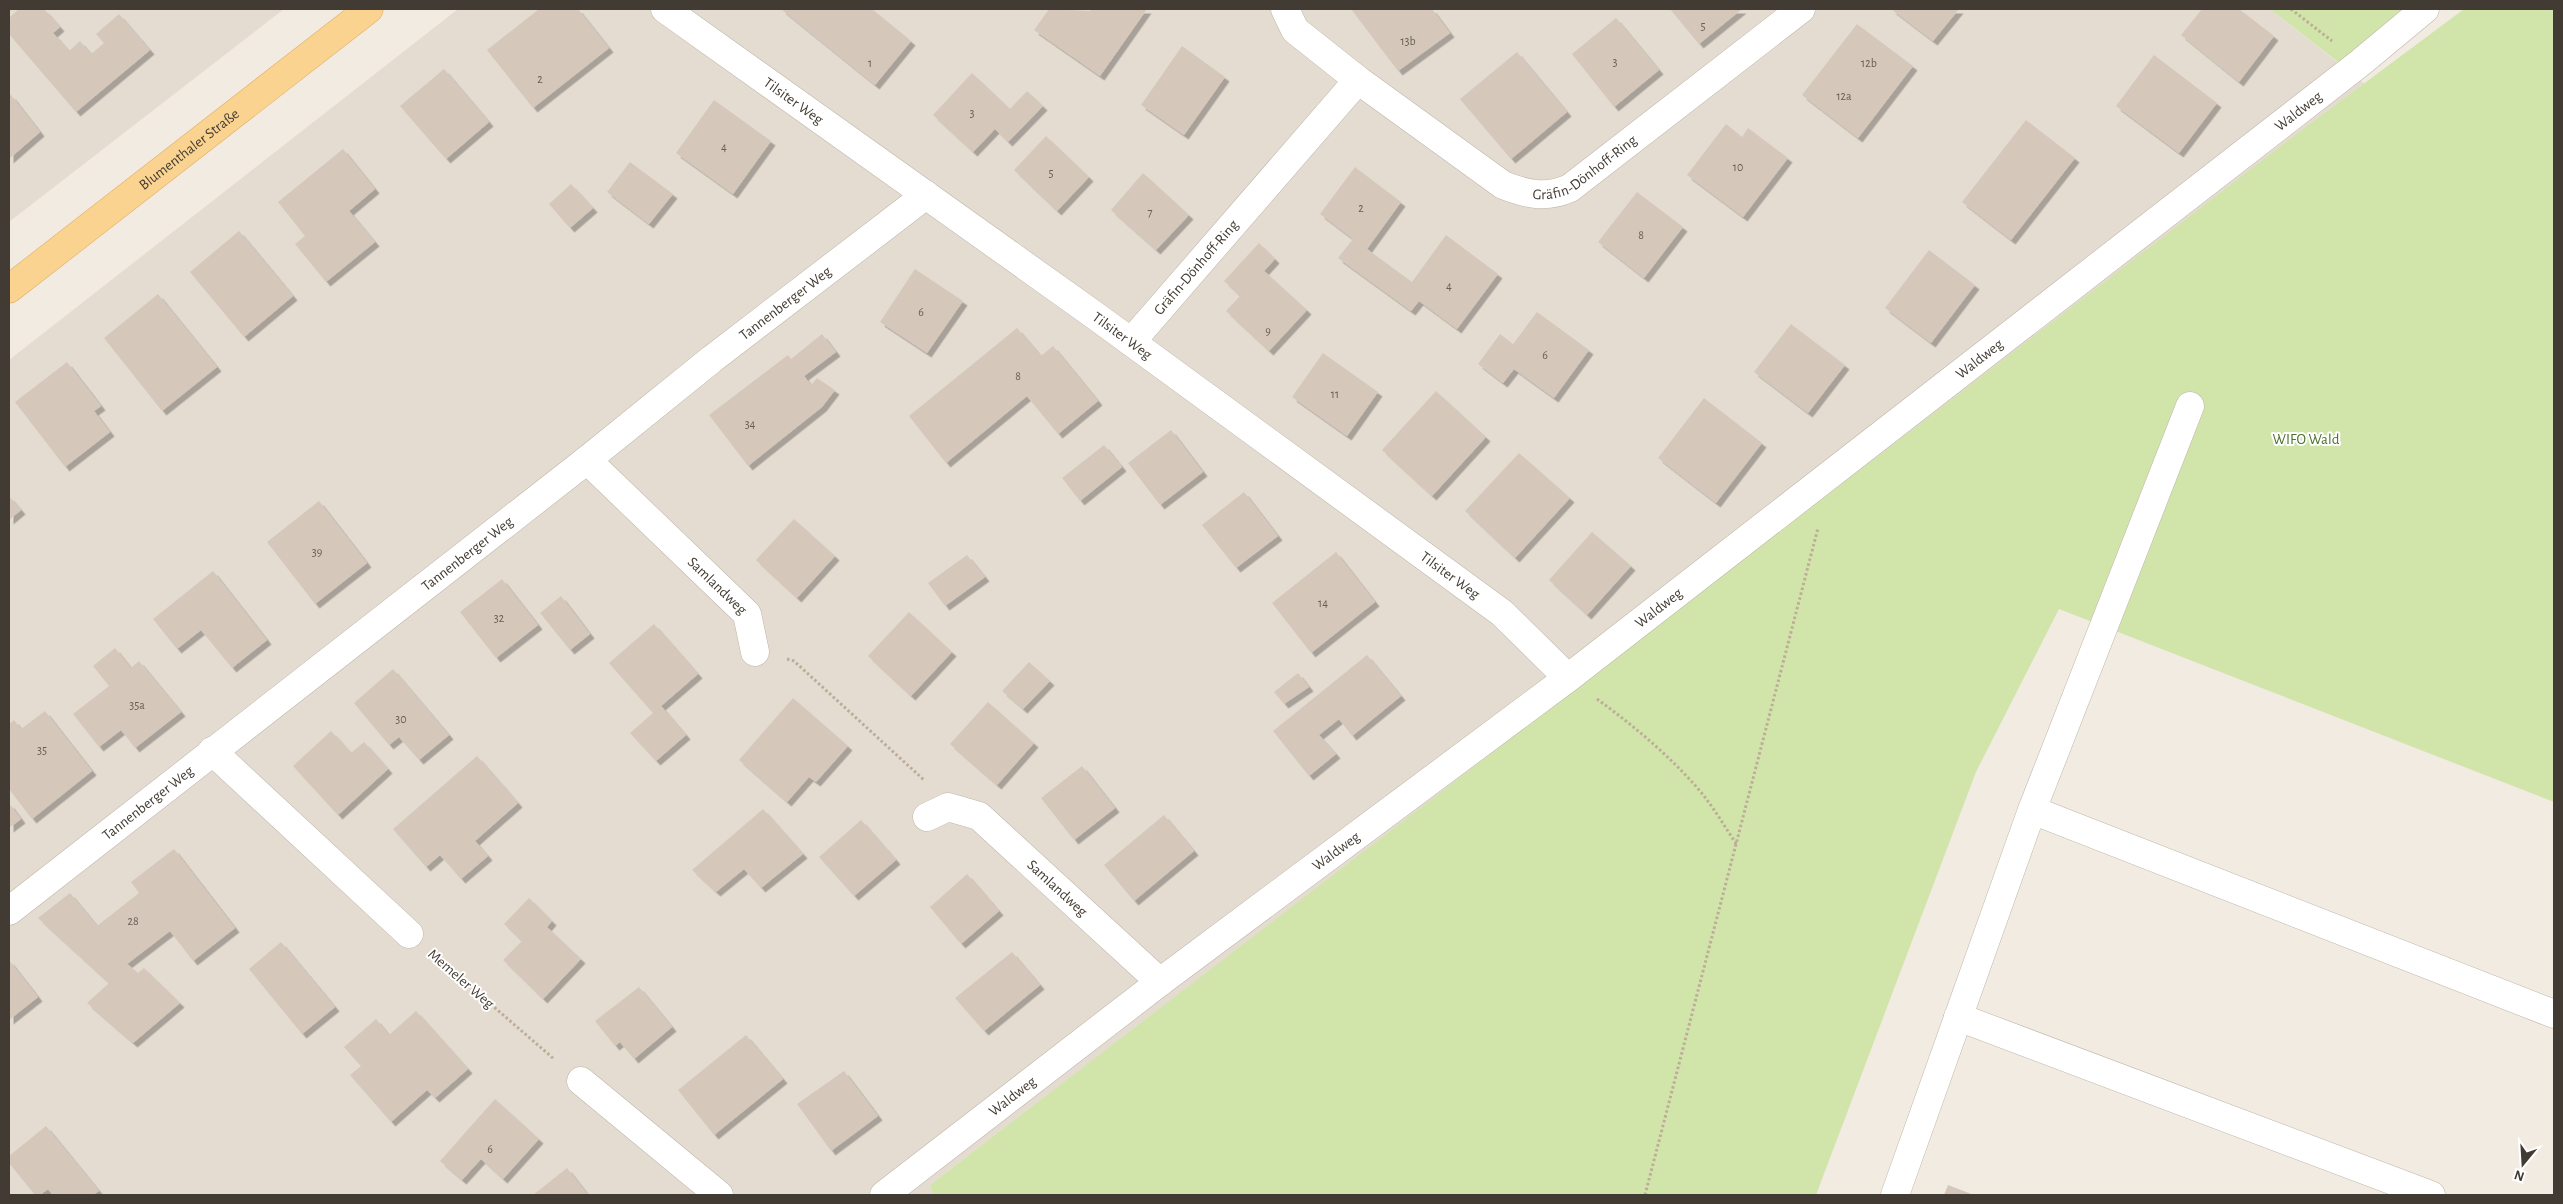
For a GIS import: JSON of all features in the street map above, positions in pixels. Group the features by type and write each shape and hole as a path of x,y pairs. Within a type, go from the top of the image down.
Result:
{"main road":[{"name":"Blumenthaler Straße","path":"9,289 369,9"}],"street":[{"name":"Tilsiter Weg","path":"664,9 1131,342 1502,613 1568,678"},
{"name":"Gräfin-Dönhoff-Ring","path":"1286,9 1295,30 1358,80 1503,185 1524,193 1551,194 1574,185 1801,9"},
{"name":"Waldweg","path":"884,1195 1160,982 1568,678 2360,64 2426,9"},
{"name":"Gräfin-Dönhoff-Ring","path":"1131,342 1358,80"},
{"name":"Tannenberger Weg","path":"9,912 212,751 587,460 712,359 926,195"},
{"path":"1895,1195 2032,810 2190,406"},
{"name":"Samlandweg","path":"587,460 747,614 755,652"},
{"path":"212,751 409,934"},
{"path":"2032,810 2554,1014"},
{"name":"Samlandweg","path":"938,812 979,816 1160,982"},
{"path":"1958,1017 2431,1195"},
{"path":"581,1081 719,1195"}],"path":[{"path":"2290,9 2360,64"},
{"path":"1645,1195 1832,474"},
{"path":"755,652 794,661 921,777 938,812"},
{"path":"1568,678 1629,722 1670,760 1701,793 1737,846"},
{"name":"Memeler Weg","path":"409,934 581,1081"}],"shaded area":[{"path":"9,9 284,9 9,222"},
{"path":"458,9 2270,9 2365,84 930,1185 933,1195 9,1195 9,360"}],"green space":[{"path":"2270,9 2412,9 2343,66"},
{"name":"WIFO Wald","path":"2464,9 2554,9 2554,802 2059,609 1976,772 1816,1195 933,1195 930,1185 2307,126"}],"building":[{"path":"19,9 44,9 60,27 53,33 69,51 80,41 91,54 104,43 96,34 119,14 150,50 76,112 9,34 9,18"},
{"path":"539,9 578,9 609,48 533,108 487,50"},
{"path":"781,9 872,9 911,41 875,85"},
{"path":"1049,9 1090,11 1091,9 1147,9 1100,76 1034,30"},
{"path":"1351,9 1432,9 1450,33 1398,71"},
{"path":"1670,9 1742,9 1699,44"},
{"path":"1891,9 1959,9 1933,41"},
{"path":"2202,9 2239,9 2274,36 2239,82 2181,35"},
{"path":"1616,18 1659,70 1614,107 1572,54"},
{"path":"1857,24 1913,66 1858,138 1802,95"},
{"path":"1182,46 1225,77 1184,135 1141,105"},
{"path":"1517,52 1567,112 1511,159 1460,99"},
{"path":"2154,55 2217,103 2179,153 2116,106"},
{"path":"444,69 489,122 446,159 400,106"},
{"path":"972,73 1010,109 1027,91 1043,106 1008,142 995,129 973,152 933,115"},
{"path":"11,95 40,132 9,159 9,96"},
{"path":"714,100 771,141 733,194 676,153"},
{"path":"2026,120 2075,158 2011,240 1962,202"},
{"path":"1726,124 1742,137 1748,128 1788,158 1743,217 1687,175"},
{"path":"1046,136 1089,177 1057,211 1014,170"},
{"path":"343,149 375,189 349,211 375,242 326,282 295,244 305,236 278,202"},
{"path":"630,162 673,194 649,224 607,192"},
{"path":"1355,167 1401,202 1367,249 1412,282 1446,235 1498,274 1457,329 1419,301 1411,311 1338,258 1353,239 1320,214"},
{"path":"1143,173 1189,215 1156,250 1111,210"},
{"path":"571,184 593,208 570,228 549,204"},
{"path":"1637,192 1683,227 1644,278 1598,242"},
{"path":"239,231 293,296 244,337 190,272"},
{"path":"1259,243 1275,259 1264,271 1307,310 1269,351 1226,311 1240,296 1224,281"},
{"path":"1929,250 1975,285 1931,343 1885,308"},
{"path":"915,269 963,301 927,353 880,322"},
{"path":"158,294 217,367 162,411 104,338"},
{"path":"1537,312 1589,350 1554,398 1514,369 1503,383 1478,364 1500,334 1513,344"},
{"path":"1791,324 1845,365 1808,413 1754,372"},
{"path":"1017,328 1041,356 1053,346 1098,401 1058,434 1027,396 946,463 909,416"},
{"path":"822,334 836,352 804,376 811,385 817,378 835,390 822,407 748,466 709,415 788,355 791,359"},
{"path":"1323,353 1378,392 1347,436 1292,397"},
{"path":"67,362 101,406 94,411 110,432 65,467 15,402"},
{"path":"1436,391 1486,437 1432,496 1382,450"},
{"path":"1704,398 1762,443 1716,503 1658,458"},
{"path":"1171,430 1203,472 1160,505 1128,463"},
{"path":"1104,445 1122,467 1080,501 1062,478"},
{"path":"1519,453 1570,498 1515,558 1465,511"},
{"path":"1244,492 1278,536 1236,568 1202,525"},
{"path":"9,496 21,510 9,520"},
{"path":"319,501 367,563 315,604 267,542"},
{"path":"794,519 835,556 797,598 756,560"},
{"path":"1592,532 1631,566 1587,615 1549,580"},
{"path":"1336,552 1375,602 1311,653 1272,603"},
{"path":"967,555 985,577 945,606 928,583"},
{"path":"213,571 267,640 232,668 201,630 177,649 153,619"},
{"path":"502,579 538,625 496,658 460,612"},
{"path":"561,596 590,634 570,650 540,613"},
{"path":"909,612 952,652 911,696 868,656"},
{"path":"654,624 698,674 661,706 686,735 656,761 630,733 653,713 609,663"},
{"path":"115,648 131,668 139,661 181,712 135,748 121,730 99,747 73,714 109,686 93,666"},
{"path":"1367,655 1401,696 1352,736 1339,719 1319,735 1336,754 1309,776 1273,731"},
{"path":"1029,662 1050,681 1023,709 1002,691"},
{"path":"393,669 449,735 419,760 399,737 389,745 354,703"},
{"path":"1298,673 1309,687 1284,704 1274,692"},
{"path":"793,698 848,746 816,782 809,777 787,802 739,760"},
{"path":"988,702 1034,743 997,785 950,744"},
{"path":"45,711 92,771 32,819 9,789 9,724 14,720 21,729"},
{"path":"331,731 351,753 364,742 388,769 338,815 293,766"},
{"path":"477,756 518,803 475,841 488,856 461,879 440,855 426,867 393,829"},
{"path":"1082,766 1115,808 1074,840 1041,798"},
{"path":"9,803 21,819 9,828"},
{"path":"763,809 803,854 761,888 744,869 716,892 692,870"},
{"path":"1164,815 1194,851 1134,901 1104,865"},
{"path":"861,820 896,860 854,896 819,857"},
{"path":"174,849 235,928 193,961 170,931 127,964 138,973 144,968 180,1003 133,1043 87,1003 109,983 38,918 70,893 97,926 139,893 131,882"},
{"path":"967,874 999,911 961,944 930,907"},
{"path":"529,898 552,921 547,927 581,959 543,999 503,960 522,941 504,924"},
{"path":"281,942 335,1007 302,1034 249,969"},
{"path":"1012,952 1040,985 984,1031 955,998"},
{"path":"9,960 38,997 9,1020"},
{"path":"639,987 672,1027 634,1059 620,1042 615,1046 595,1021"},
{"path":"416,1011 468,1069 435,1098 427,1090 391,1122 350,1075 361,1066 344,1047 376,1019 389,1035"},
{"path":"746,1035 783,1079 714,1135 678,1090"},
{"path":"844,1071 878,1116 831,1151 797,1104"},
{"path":"495,1099 539,1139 503,1179 481,1159 462,1180 440,1161"},
{"path":"46,1126 99,1191 93,1195 53,1195 48,1189 40,1195 35,1195 9,1163 9,1156"},
{"path":"567,1168 588,1195 533,1195"},
{"path":"1948,1185 1974,1195 1944,1195"}]}
